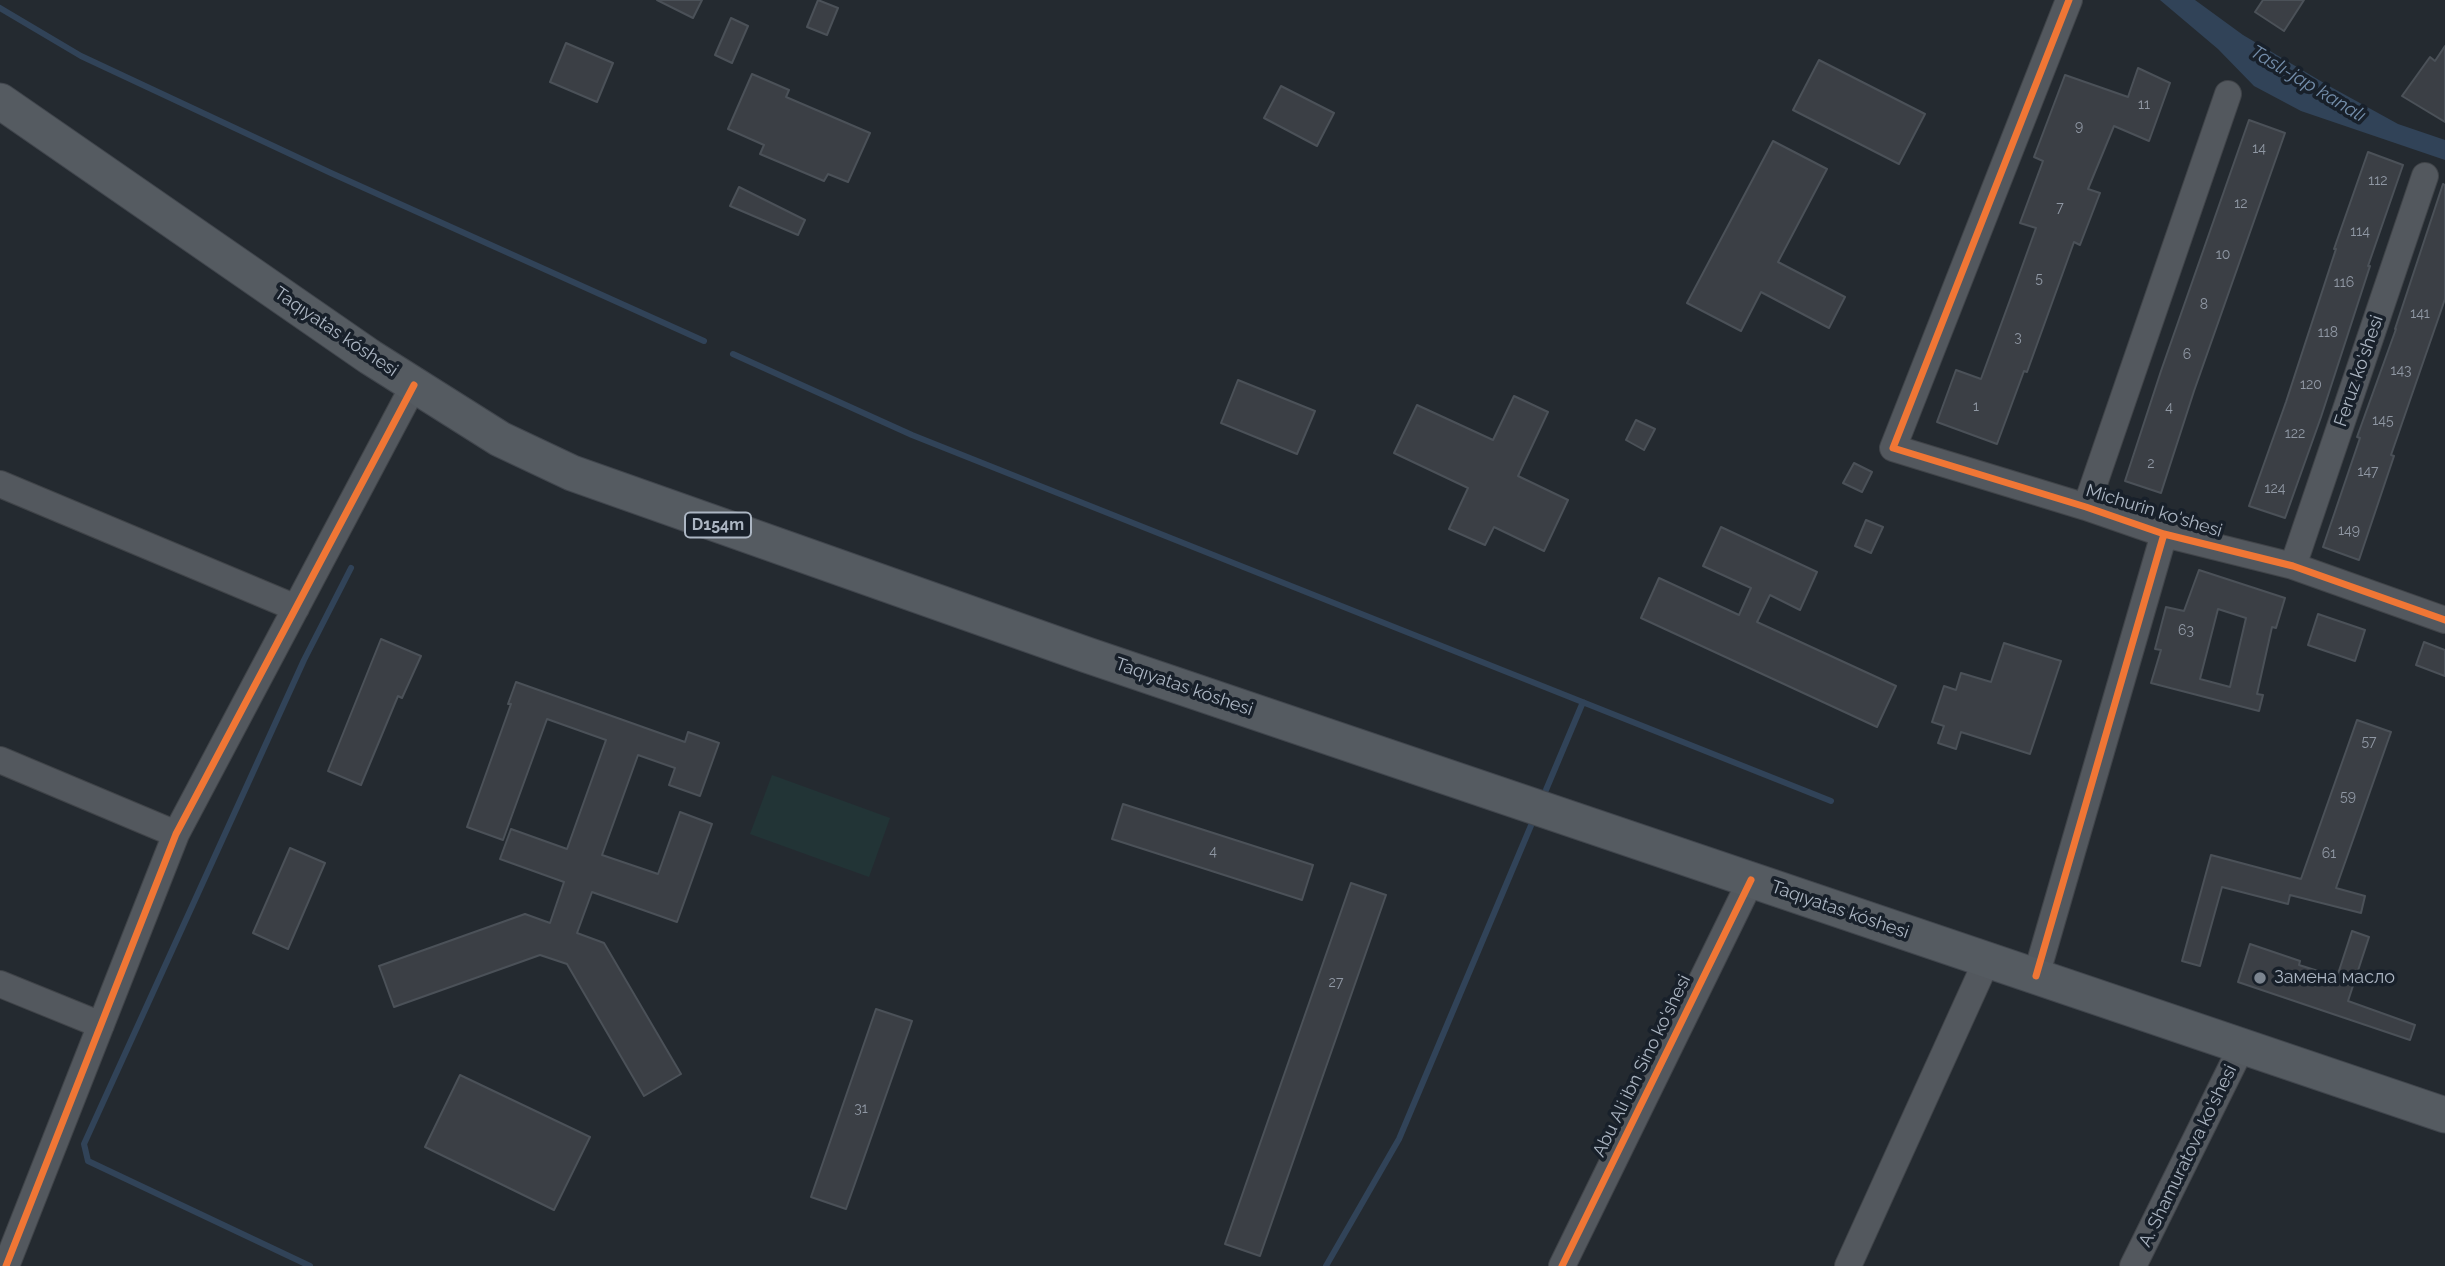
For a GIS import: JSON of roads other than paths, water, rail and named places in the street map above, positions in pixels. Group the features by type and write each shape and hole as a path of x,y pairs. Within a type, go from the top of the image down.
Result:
{"main road":[{"name":"Taqıyatas kóshesi","path":"0,101 370,357 500,439 572,473 1087,655 2445,1115"}],"street":[{"name":"Michurin ko'shesi","path":"2069,0 1893,448 2086,507 2164,534 2293,566 2445,621"},
{"path":"2086,507 2228,94"},
{"name":"Feruz ko'shesi","path":"2293,566 2425,176"},
{"path":"7,1248 101,1025 176,834 414,385"},
{"path":"0,484 296,608"},
{"path":"2036,976 2164,534"},
{"path":"0,760 176,834"},
{"name":"Abu Ali ibn Sino ko'shesi","path":"1562,1266 1751,880"},
{"path":"1848,1266 1987,960"},
{"path":"0,984 101,1025"},
{"name":"A. Shamuratova ko'shesi","path":"2133,1266 2242,1046"}],"water":[{"name":"Taslı-jap kanalı","path":"2160,0 2195,0 2243,35 2329,86 2398,124 2445,140 2445,160 2301,111 2254,86 2218,49"}],"waterway":[{"path":"0,8 81,56 331,173 704,341"},
{"path":"733,354 912,435 1831,801"},
{"path":"310,1266 88,1161 84,1144 304,660 351,568"},
{"path":"1543,797 1583,702"},
{"path":"1326,1266 1399,1139 1535,816"}],"place":[{"name":"Замена масло","path":"2260,978"}]}
